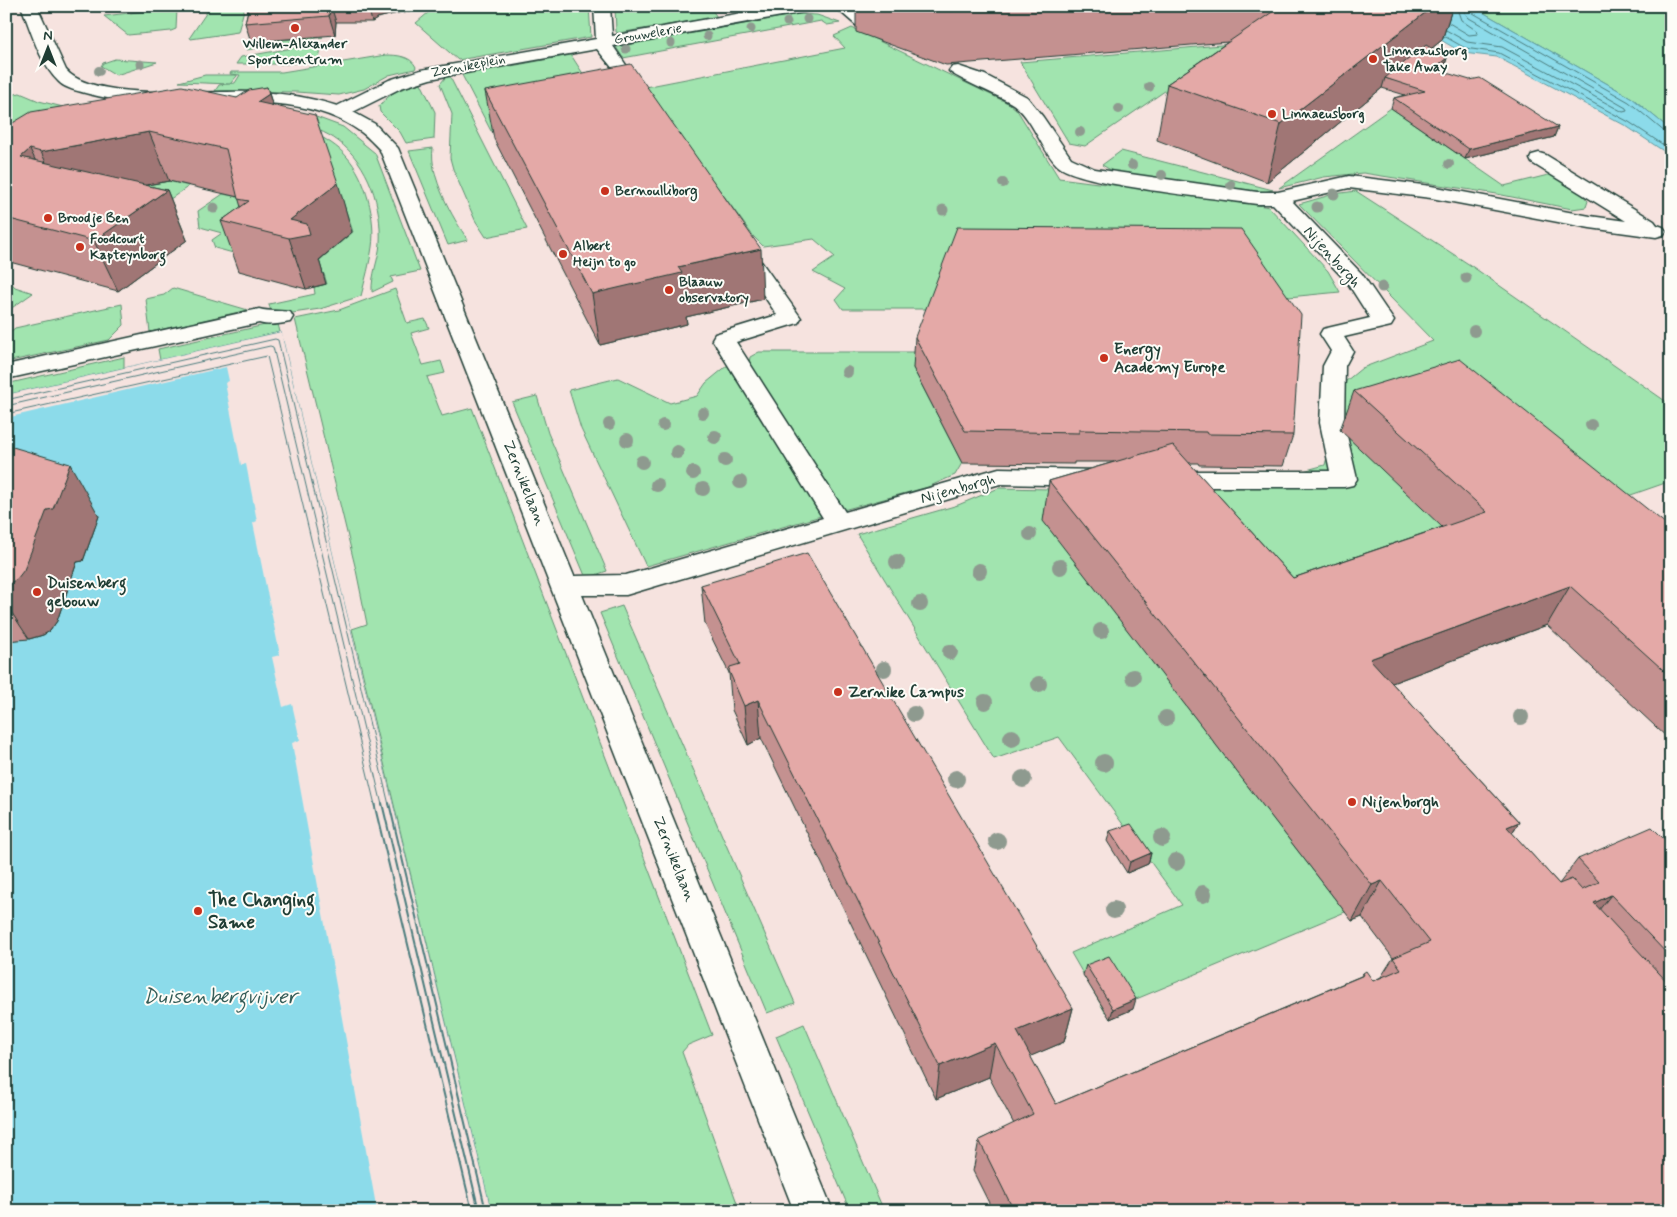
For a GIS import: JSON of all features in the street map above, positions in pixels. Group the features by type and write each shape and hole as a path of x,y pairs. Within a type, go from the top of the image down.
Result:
{"street":[{"name":"Zernikelaan","path":"29,6 58,70 69,81 87,88 128,96 277,99 302,102 339,112 365,124 379,135 389,148 814,1211"},
{"path":"602,6 605,49 621,68 651,113"},
{"name":"Grouwelerie","path":"604,41 810,6"},
{"path":"842,6 864,24"},
{"name":"Zernikeplein","path":"339,112 414,77 604,41"},
{"path":"958,71 979,79 1021,100 1064,162 1076,169 1092,174 1257,198 1278,198 1349,182 1431,192 1590,222 1656,231 1540,159"},
{"name":"Nijenborgh","path":"1146,478 1344,479 1332,423 1334,366 1342,351 1331,334 1383,321 1354,278 1278,198"},
{"path":"731,232 790,318 722,339 838,522"},
{"path":"6,372 259,316 270,319 282,317"},
{"name":"Nijenborgh","path":"565,586 626,585 999,476 1116,478"}],"green space":[{"path":"211,6 245,6 238,32 191,39 190,37"},
{"path":"451,6 589,6 591,37 458,60 416,23 429,12"},
{"path":"615,6 709,6 717,17 618,33 616,32"},
{"path":"1472,6 1671,6 1671,130 1632,98"},
{"path":"171,8 177,9 176,29 171,31 128,35 104,16"},
{"path":"799,14 817,15 840,23 827,25 821,21 623,58 616,47"},
{"path":"852,28 1010,104 1017,110 1059,178 1230,200 1269,207 1328,271 1340,292 1278,298 933,309 843,309 836,299 845,289 813,272 835,257 814,239 763,246 753,236 645,87 845,48 834,36"},
{"path":"323,37 246,50 252,42"},
{"path":"322,43 319,60 287,64 236,64 241,57"},
{"path":"1233,44 1085,146 1069,143 1020,62"},
{"path":"386,55 407,58 416,67 415,69 389,75 364,89 339,95 296,92 215,91 219,85 235,83 240,75 230,74 231,72 282,72"},
{"path":"571,55 598,97 508,128 491,131 462,75"},
{"path":"115,59 157,62 116,75 101,66 103,63"},
{"path":"205,75 237,76 230,84 179,82"},
{"path":"450,77 527,229 486,237 475,220 450,158 452,114 440,84 445,78"},
{"path":"421,83 435,112 434,139 406,143 400,132 380,112 379,106 398,90"},
{"path":"20,93 39,101 67,108 66,111 6,125 6,96"},
{"path":"1391,108 1504,186 1552,174 1581,193 1588,201 1586,207 1572,209 1497,194 1363,173 1324,177 1279,188"},
{"path":"308,114 343,127 375,153 420,271 391,277 393,282 372,292 380,243 380,229 376,201 371,187 358,161 349,150 323,132 297,122"},
{"path":"313,132 343,153 354,166 364,187 371,212 373,236 369,265 361,296 320,309 272,316 269,304 315,294 314,287 327,284 324,274 308,270 353,232 330,163"},
{"path":"433,148 433,159 438,183 455,220 468,240 448,245 409,151"},
{"path":"1121,151 1273,190 1263,192 1116,173 1102,165"},
{"path":"168,181 189,186 166,202 129,189"},
{"path":"1356,191 1470,265 1671,405 1671,481 1281,617 1045,522 1345,912 1105,1012 1071,953 1182,905 1059,737 994,759 857,534 958,505 999,488 1102,490 1248,486 1325,465 1346,381 1362,368 1433,341 1299,204 1334,194"},
{"path":"223,194 243,198 255,259 215,248 212,240 222,233 200,227 198,211"},
{"path":"6,277 15,287 33,293 6,312"},
{"path":"173,288 248,310 150,332 146,299 164,295"},
{"path":"395,289 407,323 425,319 429,328 411,333 423,365 441,361 445,373 427,377 442,416 472,408 712,1035 688,1045 682,1052 740,1211 491,1211 352,629 367,624 356,570 295,319 339,310"},
{"path":"122,304 124,325 109,340 6,362 6,335 15,328"},
{"path":"274,323 278,324 280,332 160,360 158,349"},
{"path":"759,352 919,352 913,368 962,463 955,475 928,487 843,510 749,364 750,357"},
{"path":"124,357 124,368 6,395 6,384"},
{"path":"728,365 821,516 646,566 581,429 569,390 618,378 670,403 697,396 706,383"},
{"path":"537,396 548,433 607,571 586,578 512,402"},
{"path":"622,606 795,1003 767,1013 600,613"},
{"path":"804,1024 884,1211 850,1211 776,1036"}],"water":[{"path":"1383,6 1472,6 1632,98 1671,130 1671,156 1626,126 1497,57 1463,53"},
{"name":"Duisenbergvijver","path":"281,332 336,569 491,1211 6,1211 6,395"}],"pier":[{"path":"281,332 336,569 491,1211 377,1211 292,743 300,740 292,704 283,707 272,657 280,655 253,523 257,521 246,464 241,465 225,383 229,381 226,367 6,418 6,395"}],"building":[{"path":"249,6 330,6 329,16 245,23"},
{"path":"935,6 1015,6 950,11"},
{"path":"1281,6 1434,6 1281,124 1167,84"},
{"path":"1426,45 1447,58 1433,69 1470,80 1480,78 1558,127 1469,149 1394,98 1425,91 1385,78"},
{"name":"Bernoulliborg","path":"631,64 761,249 678,267 682,273 592,294 485,91"},
{"path":"182,86 237,98 249,90 267,87 269,94 257,102 315,115 338,183 290,220 307,224 310,234 289,238 221,221 249,201 238,199 226,149 149,132 41,152 30,149 21,157 167,190 94,241 6,218 6,127 31,112"},
{"name":"Energy Academy Europe","path":"957,227 1241,229 1301,315 1293,435 1079,430 1079,433 965,431 915,337"},
{"name":"Nijenborgh","path":"1460,359 1671,528 1671,677 1570,586 1370,659 1519,822 1507,827 1559,884 1572,879 1582,890 1599,882 1578,859 1652,827 1671,846 1671,958 1611,895 1594,903 1671,986 1671,1211 1014,1211 979,1140 1033,1114 995,1043 940,1066 758,700 744,706 729,671 730,667 740,664 701,585 807,553 1073,1008 1017,1031 1056,1104 1364,975 1363,973 1366,971 1373,981 1401,969 1393,958 1430,942 1382,881 1372,885 1049,481 1173,445 1293,578 1487,512 1354,391"},
{"path":"6,445 70,464 53,509 47,510 24,570 17,579 6,584"},
{"path":"1131,824 1151,853 1130,862 1110,831"},
{"path":"1109,956 1136,999 1113,1009 1086,965"}],"place":[{"name":"Willem-Alexander Sportcentrum","path":"295,28"},
{"name":"Linneausborg Take Away","path":"1373,59"},
{"name":"Linnaeusborg","path":"1272,114"},
{"name":"Bernoulliborg","path":"605,191"},
{"name":"Broodje Ben","path":"48,218"},
{"name":"Foodcourt Kapteynborg","path":"80,247"},
{"name":"Albert Heijn to go","path":"563,254"},
{"name":"Blaauw observatory","path":"669,290"},
{"name":"Energy Academy Europe","path":"1104,358"},
{"name":"Duisenberg gebouw","path":"37,592"},
{"name":"Zernike Campus","path":"838,692"},
{"name":"Nijenborgh","path":"1352,802"},
{"name":"The Changing Same","path":"198,911"}]}
